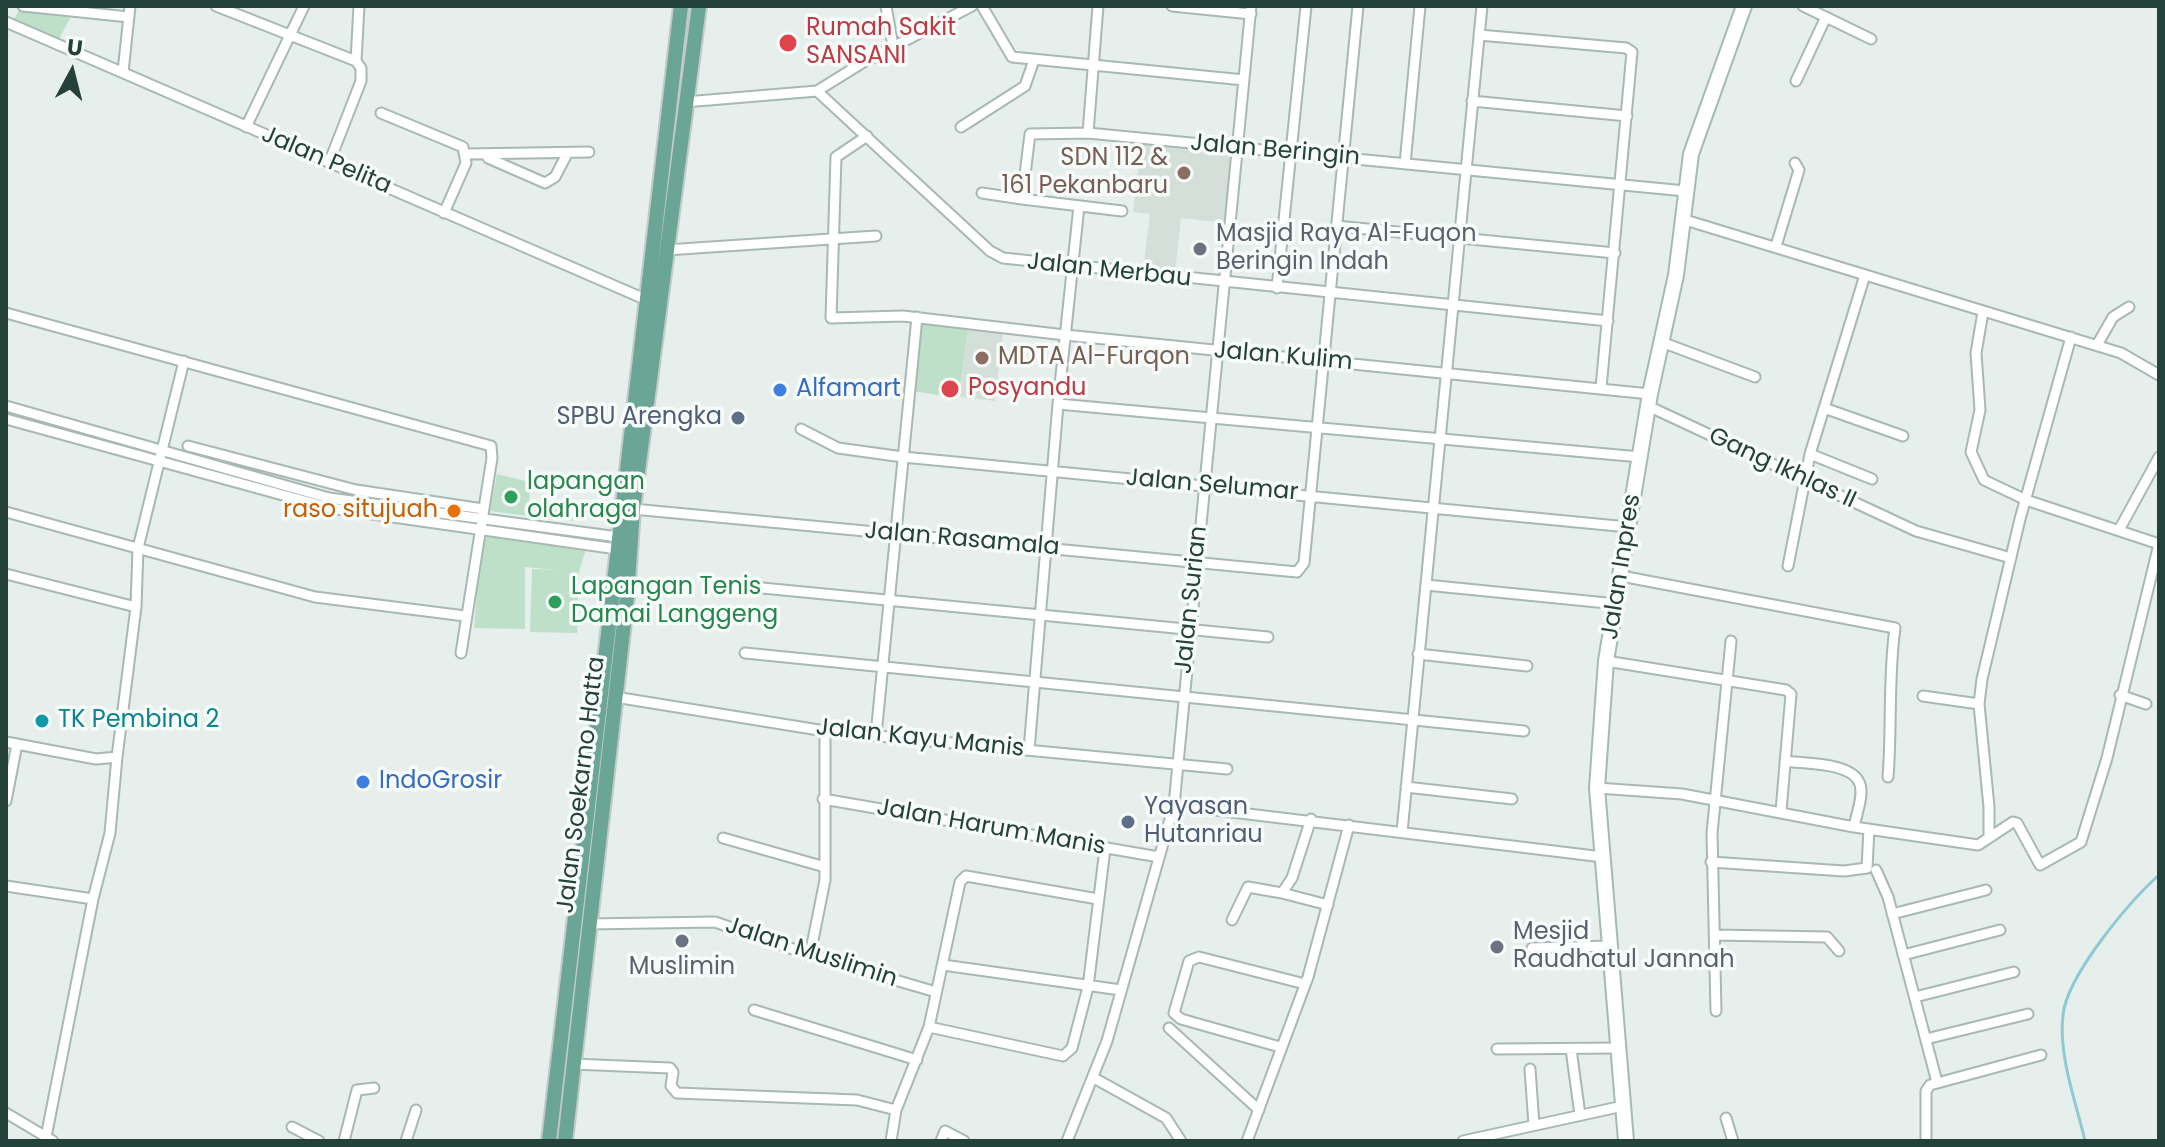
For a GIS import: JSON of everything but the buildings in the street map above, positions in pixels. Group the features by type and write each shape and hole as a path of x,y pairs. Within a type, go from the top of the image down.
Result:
{"main road":[{"name":"Jalan Soekarno Hatta","path":"549,1141 681,6"},
{"name":"Jalan Soekarno Hatta","path":"565,1141 633,509 699,6"},
{"name":"Jalan Inpres","path":"1626,1141 1597,788 1606,661 1649,400 1664,343 1694,139 1744,6"},
{"path":"678,32 695,34"},
{"path":"566,982 583,987"}],"street":[{"path":"23,6 129,17"},
{"path":"123,72 130,6"},
{"path":"216,6 356,61 361,68 361,81 329,163"},
{"path":"246,127 304,6"},
{"path":"356,61 359,6"},
{"path":"886,6 893,46"},
{"path":"685,102 817,91 893,46 972,6"},
{"path":"982,6 1012,57 1244,80"},
{"path":"1088,133 1098,6"},
{"path":"1172,6 1251,10"},
{"path":"1277,288 1306,6"},
{"path":"1310,495 1358,6"},
{"path":"1405,164 1420,6"},
{"path":"1402,832 1482,6"},
{"path":"1803,6 1871,39"},
{"name":"Jalan Surian","path":"1067,1141 1094,1078 1174,805 1175,763 1251,10"},
{"path":"1796,81 1826,17"},
{"name":"Jalan Pelita","path":"6,22 647,300"},
{"path":"1479,35 1630,49 1622,186 1601,388"},
{"path":"961,127 1025,86 1034,60"},
{"name":"Jalan Merbau","path":"817,91 996,255 1071,267 1608,321"},
{"path":"1472,101 1627,116"},
{"path":"381,113 457,142 467,154 486,157 589,152"},
{"name":"Jalan Beringin","path":"1022,199 1030,134 1088,133 1685,191"},
{"path":"832,240 836,157 867,136"},
{"path":"444,213 467,154"},
{"path":"486,157 545,183 555,177 567,154"},
{"path":"1776,246 1799,170 1795,163"},
{"path":"982,193 1122,211"},
{"path":"1029,750 1051,471 1079,206"},
{"path":"1682,219 2097,345 2137,359 2159,375"},
{"path":"1336,226 1615,253"},
{"path":"666,250 876,236"},
{"name":"Jalan Kulim","path":"832,240 831,318 867,314 917,317 1065,335 1601,388 1649,400"},
{"path":"1788,566 1810,454 1865,275"},
{"path":"2097,345 2113,317 2129,307"},
{"path":"1597,788 1714,798 1854,827 1978,845 2009,823 2017,823 2040,865 2081,842 2107,758 2159,544 2026,500 1988,483 1971,452 1980,410 1976,353 1983,312"},
{"path":"6,313 491,446 492,458 461,653"},
{"path":"876,735 917,317"},
{"path":"1989,836 1979,704 2011,558 2071,337"},
{"path":"1664,343 1755,377"},
{"path":"6,1113 49,1139 93,899 110,833 136,607 138,548 184,361"},
{"name":"Gang Ikhlas II","path":"1649,400 1805,480 1920,532 2011,558"},
{"path":"1058,404 1640,457"},
{"path":"6,406 76,425 161,456 330,508 385,511 617,543"},
{"path":"1824,408 1903,436"},
{"path":"6,419 385,511"},
{"path":"72,436 76,425"},
{"name":"Jalan Selumar","path":"801,429 838,448 903,457 1628,527"},
{"path":"188,446 333,485 483,509"},
{"path":"1810,454 1872,479"},
{"path":"2119,530 2159,457"},
{"path":"244,476 248,462"},
{"path":"329,498 333,485"},
{"name":"Jalan Rasamala","path":"633,509 1297,572 1304,563 1310,495"},
{"path":"385,511 387,496"},
{"path":"6,512 315,597 465,616"},
{"path":"6,574 136,607"},
{"path":"1621,576 1895,628 1890,663 1893,713 1888,777"},
{"path":"1426,585 1617,604"},
{"path":"752,587 1268,637"},
{"path":"1716,1011 1711,862 1714,798 1731,641"},
{"path":"745,653 1524,731"},
{"path":"1418,654 1527,666"},
{"path":"1606,661 1727,678 1779,688 1791,694 1781,811"},
{"path":"2120,695 2146,704"},
{"path":"1923,696 1979,704"},
{"name":"Jalan Kayu Manis","path":"615,697 825,731 1227,769"},
{"path":"810,955 825,867 825,731"},
{"path":"6,801 11,743 96,759 117,757"},
{"path":"1785,761 1839,769 1854,775 1861,787 1854,827"},
{"path":"1406,787 1512,799"},
{"name":"Jalan Harum Manis","path":"823,799 1159,857"},
{"path":"1174,805 1311,819 1603,857"},
{"path":"1282,893 1292,878 1311,819"},
{"path":"1247,1141 1305,984 1349,825"},
{"path":"1711,862 1844,871 1867,868 1869,829"},
{"path":"723,838 825,867"},
{"path":"929,1027 1063,1056 1072,1048 1088,987 1105,849"},
{"path":"1876,870 1882,878 1937,1082"},
{"path":"891,1141 896,1110 929,1027 960,882 966,876 1098,899"},
{"path":"6,886 93,899"},
{"path":"1232,920 1248,887 1328,905"},
{"path":"1892,914 1986,890"},
{"name":"Jalan Muslimin","path":"588,924 715,922 810,955 936,992"},
{"path":"1903,955 2000,930"},
{"path":"1715,935 1827,937 1839,951"},
{"path":"1532,948 1610,946"},
{"path":"1280,1047 1181,1019 1174,1013 1189,961 1199,957 1305,984"},
{"path":"943,965 1121,990"},
{"path":"1915,997 2014,972"},
{"path":"754,1010 917,1060"},
{"path":"1926,1039 2028,1014"},
{"path":"1169,1028 1259,1110"},
{"path":"1497,1049 1619,1048"},
{"path":"1571,1049 1580,1115"},
{"path":"1926,1141 1926,1091 1937,1082 2041,1055"},
{"path":"572,1064 670,1068 673,1072 671,1086 677,1093 857,1100 896,1110"},
{"path":"1530,1069 1534,1125"},
{"path":"1094,1078 1166,1118 1181,1141"},
{"path":"344,1141 357,1090 374,1088"},
{"path":"1463,1141 1623,1106"},
{"path":"406,1141 416,1110"},
{"path":"1726,1118 1733,1141"},
{"path":"292,1127 319,1141"},
{"path":"941,1141 945,1131 964,1141"}],"shaded area":[{"name":"SDN 112 & 161 Pekanbaru","path":"1141,143 1233,152 1225,223 1181,218 1175,274 1143,271 1150,214 1133,212"},
{"name":"MDTA Al-Furqon","path":"968,328 1003,332 995,401 960,397"}],"green space":[{"path":"19,10 70,18 58,41 13,21"},
{"path":"920,323 968,328 961,383 941,381 939,395 913,391"},
{"name":"lapangan olahraga","path":"497,474 530,482 529,516 490,511"},
{"path":"541,501 572,514 574,521 537,516 534,506"},
{"path":"482,533 587,546 579,571 577,633 530,632 532,569 558,570 525,567 525,629 474,628"}],"waterway":[{"path":"2085,1141 2063,1046 2063,1015 2067,999 2087,960 2132,902 2159,875"}],"place":[{"name":"Rumah Sakit SANSANI","path":"788,43"},
{"name":"SDN 112 & 161 Pekanbaru","path":"1184,173"},
{"name":"Masjid Raya Al-Fuqon Beringin Indah","path":"1200,249"},
{"name":"MDTA Al-Furqon","path":"982,358"},
{"name":"Posyandu","path":"950,389"},
{"name":"Alfamart","path":"780,390"},
{"name":"SPBU Arengka","path":"738,418"},
{"name":"lapangan olahraga","path":"511,497"},
{"name":"raso situjuah","path":"454,511"},
{"name":"Lapangan Tenis Damai Langgeng","path":"555,602"},
{"name":"TK Pembina 2","path":"42,721"},
{"name":"IndoGrosir","path":"363,782"},
{"name":"Yayasan Hutanriau","path":"1128,822"},
{"name":"Muslimin","path":"682,941"},
{"name":"Mesjid Raudhatul Jannah","path":"1497,947"}]}
